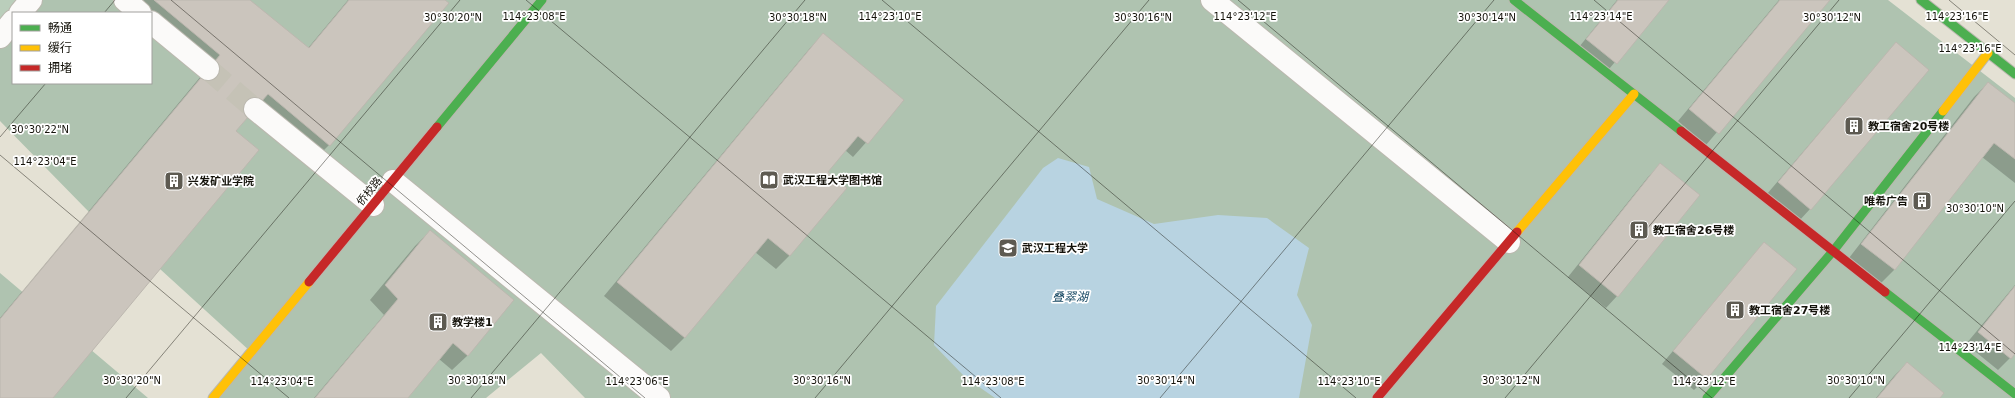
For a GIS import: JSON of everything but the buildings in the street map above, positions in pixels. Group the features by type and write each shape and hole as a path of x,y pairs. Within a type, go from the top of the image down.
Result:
{"street":[{"path":"21,12 31,0"},
{"path":"125,0 139,12"},
{"name":"侨校路","path":"213,398 542,0"},
{"path":"1212,0 1509,242"},
{"path":"1514,0 1834,250 2015,394"},
{"path":"1921,0 2015,74"},
{"path":"0,37 12,22"},
{"path":"152,23 208,69"},
{"path":"1707,398 1834,250 1988,53"},
{"path":"1377,398 1634,94"},
{"path":"256,109 373,205"},
{"path":"393,181 660,398"}],"green space":[{"path":"0,0 31,0 21,12 12,12 12,23 0,37"},
{"name":"武汉工程大学","path":"30,0 1888,0 2015,98 2015,398 585,398 541,353 486,398 213,398 251,352 160,269 89,212 0,121 0,37 12,22 12,84 152,84 152,12 21,12"},
{"path":"0,273 148,398 0,398"}],"water":[{"name":"叠翠湖","path":"1058,158 1089,167 1097,199 1154,224 1218,215 1267,218 1309,248 1297,295 1312,325 1299,398 995,398 965,377 934,345 936,306 1043,168"}],"tunnel":[{"path":"208,69 255,109"}],"traffic: fast":[{"path":"437,127 542,0"},
{"path":"1514,0 1681,131"},
{"path":"1921,0 2015,74"},
{"path":"1707,398 1834,250 1943,111"},
{"path":"1885,292 2015,394"}],"traffic: slow":[{"path":"1943,111 1988,53"},
{"path":"1517,232 1634,94"},
{"path":"213,398 309,282"}],"traffic: jam":[{"path":"309,282 437,127"},
{"path":"1681,131 1885,292"},
{"path":"1377,398 1517,232"}],"place":[{"name":"教工宿舍20号楼","path":"1854,126"},
{"name":"武汉工程大学图书馆","path":"769,180"},
{"name":"兴发矿业学院","path":"174,181"},
{"name":"唯希广告","path":"1922,201"},
{"name":"教工宿舍26号楼","path":"1639,230"},
{"name":"武汉工程大学","path":"1008,248"},
{"name":"教工宿舍27号楼","path":"1735,310"},
{"name":"教学楼1","path":"438,322"}]}
